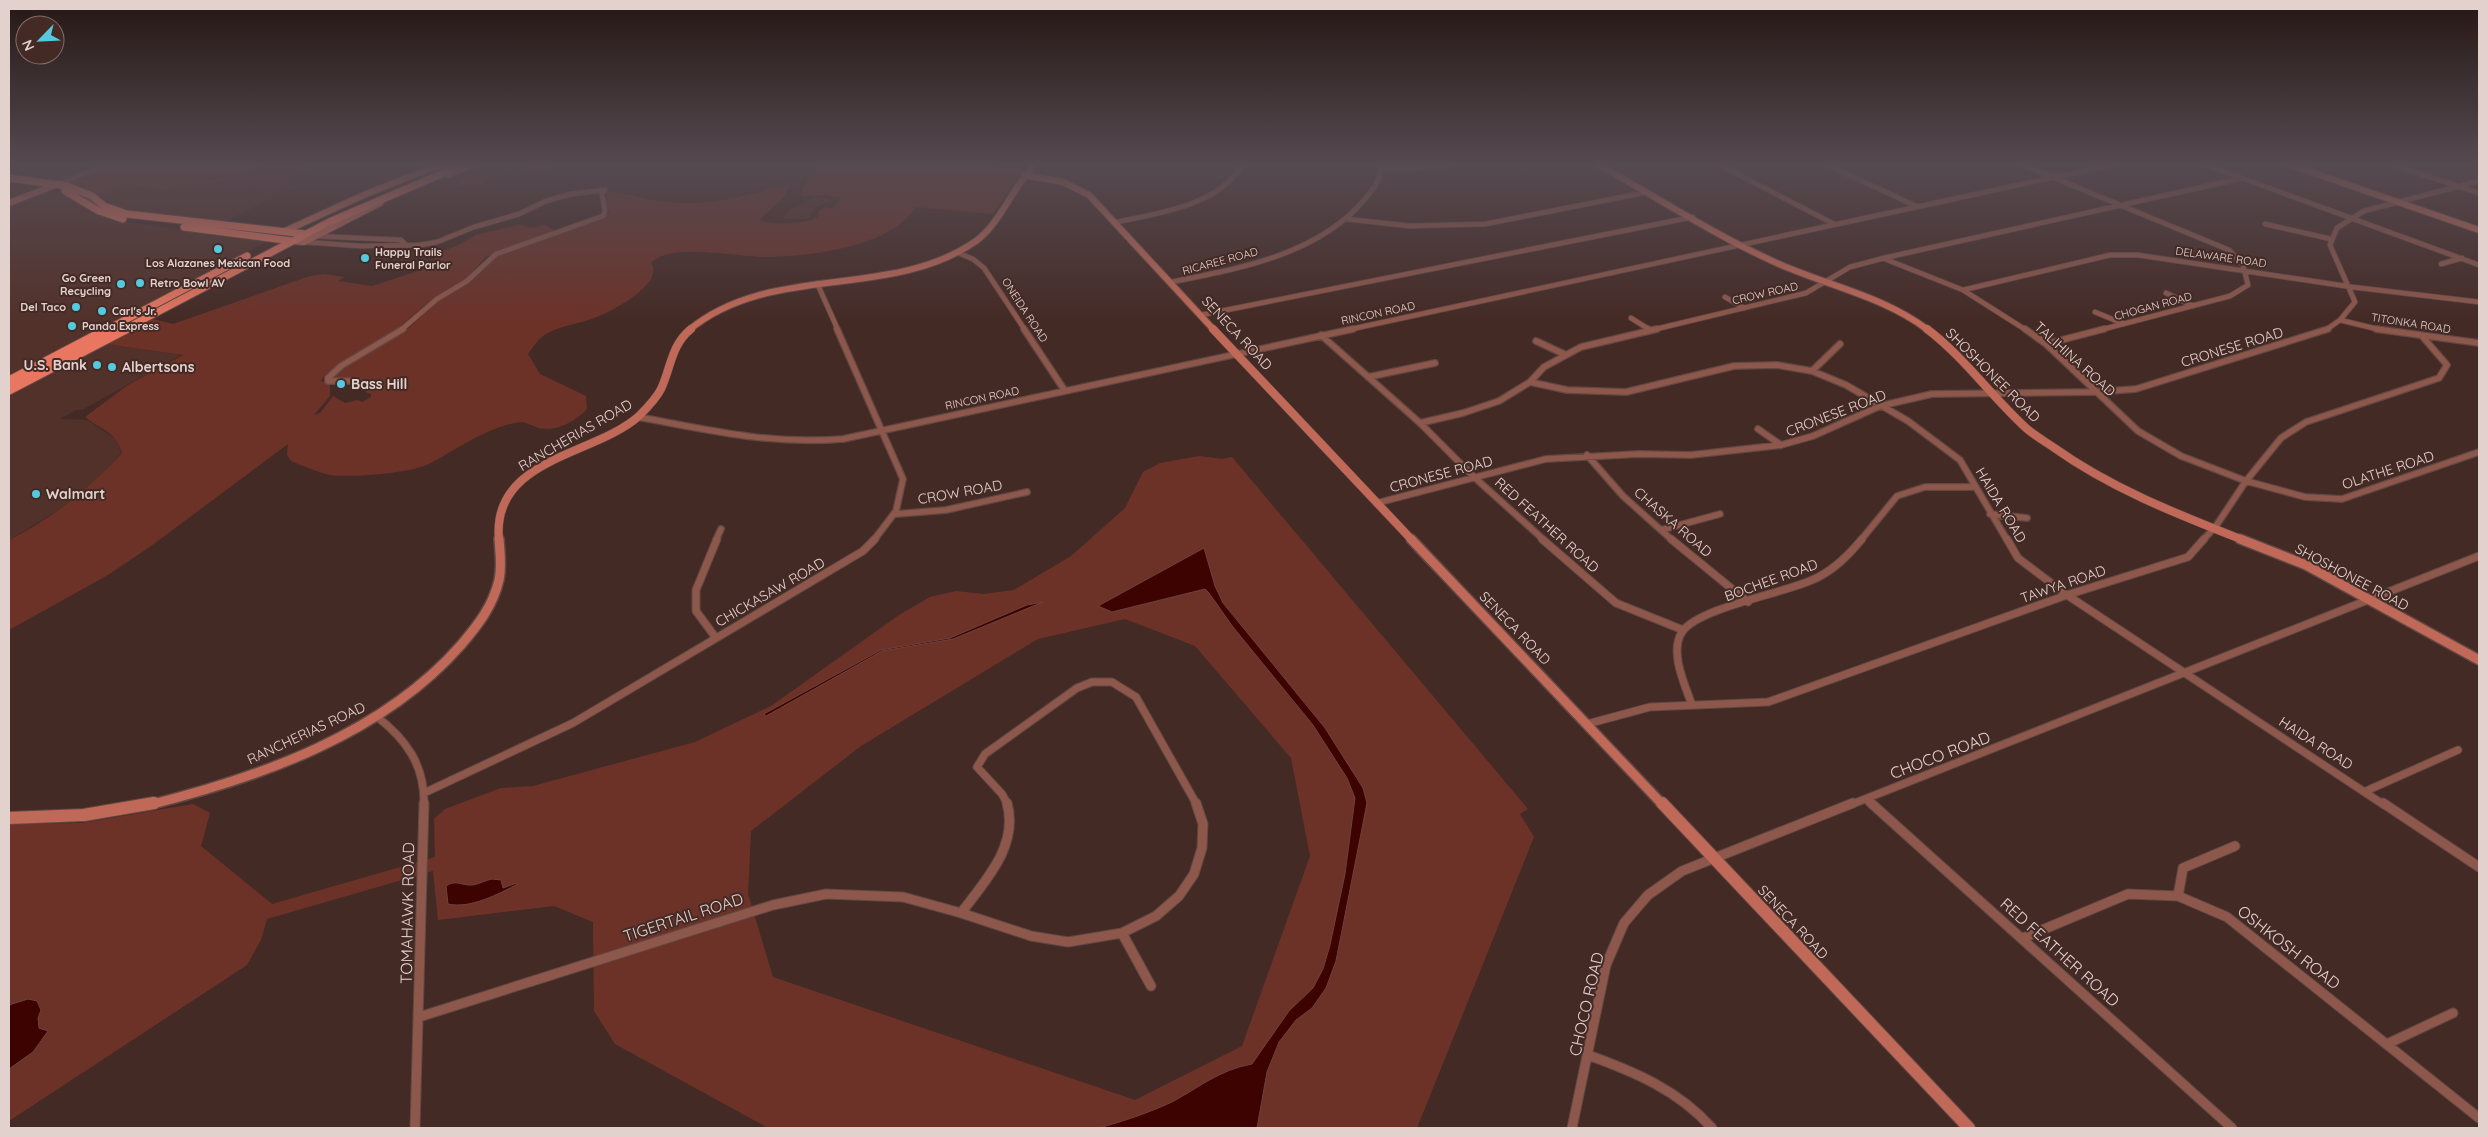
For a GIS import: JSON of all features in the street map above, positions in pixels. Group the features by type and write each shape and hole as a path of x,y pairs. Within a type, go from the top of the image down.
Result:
{"main road":[{"path":"111,216 119,219 304,238 341,216"},
{"path":"141,216 282,236"},
{"path":"9,390 335,216"},
{"path":"9,381 282,236"}],"street":[{"path":"282,236 326,216"},
{"path":"315,236 355,216"},
{"path":"304,238 344,245 407,246 437,242 513,216"},
{"path":"357,386 359,382 352,379 328,381 328,378 341,366 409,325 436,299 467,281 496,254 603,216"},
{"name":"RANCHERIAS ROAD","path":"9,818 97,814 186,796 236,781 289,759 376,716 422,681 457,650 478,625 492,602 501,565 496,522 502,506 519,484 550,462 596,440 638,416 660,391 672,354 681,338 701,321 724,308 749,298 785,288 878,276 926,264 956,252 974,242 992,228 999,216"},
{"name":"SENECA ROAD","path":"1111,216 1236,354 1969,1128"},
{"path":"1117,222 1146,216"},
{"name":"RICAREE ROAD","path":"1171,282 1253,263 1301,245 1349,216"},
{"path":"1346,219 1410,226 1485,224 1525,216"},
{"path":"1819,216 1834,224"},
{"name":"RINCON ROAD","path":"638,416 756,439 804,442 843,439 1870,216"},
{"name":"CROW ROAD","path":"1420,423 1463,413 1499,401 1530,382 1544,366 1564,354 1581,347 1806,293 1850,267 2067,216"},
{"path":"2148,216 2229,250 2241,260 2247,271"},
{"path":"2345,216 2479,265"},
{"path":"2352,287 2334,261 2330,245 2331,239 2338,228 2354,216"},
{"path":"2439,216 2479,230"},
{"path":"1201,315 1692,217"},
{"name":"SHOSHONEE ROAD","path":"1692,217 1739,244 1780,264 1870,298 1914,319 1948,345 2026,428 2077,464 2115,486 2306,565 2479,660"},
{"path":"2266,224 2331,239"},
{"path":"304,238 315,236 401,240 407,246"},
{"path":"344,245 353,239"},
{"name":"ONEIDA ROAD","path":"956,252 973,259 984,268 1065,390"},
{"name":"DELAWARE ROAD","path":"1963,290 2110,255 2138,254 2352,287 2479,302"},
{"name":"TALIHINA ROAD","path":"1884,258 1963,290 2008,317 2046,344 2138,431 2181,456 2246,482"},
{"path":"2441,264 2462,258"},
{"name":"CHOGAN ROAD","path":"2046,344 2230,296 2248,285 2247,271"},
{"name":"CHICKASAW ROAD","path":"424,793 573,723 863,551 884,532 896,514 903,495 903,479 880,431 817,283"},
{"name":"CRONESE ROAD","path":"1377,503 1546,459 1587,455 1691,455 1782,445 1813,436 1880,406 1932,394 2095,392 2136,389 2323,332 2340,320 2355,302 2352,287"},
{"path":"2166,293 2192,306"},
{"path":"1725,297 1744,308"},
{"path":"2095,312 2124,324"},
{"path":"1631,318 1650,330"},
{"name":"TITONKA ROAD","path":"2340,320 2381,330 2479,343"},
{"name":"RED FEATHER ROAD","path":"1321,335 1420,423 1474,477 1592,584 1616,603 1683,630"},
{"name":"TAWYA ROAD","path":"1587,724 1621,712 1657,706 1730,706 1768,702 2067,594 2188,557 2214,528 2246,482 2281,438 2306,422 2439,378 2447,366 2422,336"},
{"path":"1536,341 1564,354"},
{"path":"1812,371 1840,344"},
{"path":"1368,377 1435,362"},
{"name":"HAIDA ROAD","path":"1530,382 1567,390 1626,392 1734,366 1777,365 1812,371 1846,385 1936,440 1960,460 1990,514 2018,558 2067,594 2479,867"},
{"path":"1758,429 1782,445"},
{"name":"OLATHE ROAD","path":"2246,482 2305,497 2342,499 2479,452"},
{"name":"CHASKA ROAD","path":"1587,455 1607,482 1661,530 1748,602"},
{"name":"BOCHEE ROAD","path":"1683,630 1698,618 1801,585 1831,571 1849,554 1896,496 1924,487 1975,487"},
{"name":"CROW ROAD","path":"896,514 944,511 1027,492"},
{"path":"1661,530 1720,514"},
{"path":"1990,514 2027,518"},
{"path":"716,638 696,611 696,590 721,529"},
{"name":"CHOCO ROAD","path":"1572,1128 1606,965 1624,923 1648,896 1682,871 2479,556"},
{"path":"1683,630 1678,648 1680,670 1692,705"},
{"name":"TIGERTAIL ROAD","path":"419,1017 773,905 826,894 903,897 961,913 1031,936 1068,942 1122,933 1156,916 1179,896 1194,874 1202,848 1203,824 1195,799 1136,697 1112,682 1092,682 1077,688 985,754 977,767 1007,801 1011,824 1005,852 961,913"},
{"name":"TOMAHAWK ROAD","path":"376,716 400,734 418,762 424,793 415,1128"},
{"path":"2366,791 2458,750"},
{"name":"RED FEATHER ROAD","path":"1866,798 2232,1128"},
{"path":"2178,896 2183,868 2235,846"},
{"name":"OSHKOSH ROAD","path":"2023,938 2128,894 2178,896 2227,916 2479,1118"},
{"path":"1122,933 1151,986"},
{"path":"2387,1044 2453,1013"},
{"path":"1588,1055 1650,1078 1699,1112 1712,1128"}],"shaded area":[{"path":"9,216 100,216 112,220 266,242 9,375"},
{"path":"179,216 237,216 227,221"},
{"path":"606,216 763,216 760,219 771,223 798,222 818,217 908,216 888,232 848,247 825,252 765,257 688,252 673,253 660,257 651,263 653,271 651,279 625,303 604,314 546,334 528,354 540,374 586,396 587,409 571,422 550,429 543,429 521,422 515,423 481,435 429,464 409,470 366,475 330,475 305,467 291,461 287,455 288,444 151,546 108,575 9,630 9,540 41,522 70,502 97,479 122,453 116,439 85,417 128,385 183,355 105,344 153,319 173,324 310,276 325,274 344,277 338,281 372,286 437,265 438,260 429,256 456,246 476,235 518,225 532,228 545,225 555,231 486,257 464,281 425,305 396,330 325,375 321,381 330,384 330,396 314,415 320,413 333,396 345,403 357,400 362,402 371,397 371,394 365,392 368,389 363,386 363,380 331,378 339,370 410,327 438,301 497,256"},
{"path":"785,216 810,216 809,219 783,219"},
{"path":"105,344 181,355 82,410 76,410 60,419 87,420 117,440 121,453 98,479 65,506 9,540 9,396"},
{"path":"1199,456 1222,459 1232,457 1528,809 1520,814 1534,837 1417,1128 768,1128 615,1044 594,1011 593,922 554,906 438,920 433,871 267,919 261,940 247,965 9,1121 9,824 81,823 193,804 210,813 201,846 272,904 435,857 434,819 445,809 501,788 533,786 695,742 771,706 899,615 930,597 956,591 983,594 1014,590 1071,556 1125,508 1143,472 1160,463","holes":["1125,619 1195,646 1291,758 1310,856 1242,1046 1135,1100 773,977 748,894 751,831 861,746 1038,639"]},
{"path":"1204,548 1215,586 1223,603 1325,728 1363,788 1367,803 1336,961 1326,988 1312,1008 1296,1020 1279,1042 1267,1072 1257,1128 1099,1128 1163,1106 1230,1070 1252,1064 1289,1011 1313,988 1323,969 1345,874 1355,798 1347,778 1313,725 1233,627 1209,593 1205,589 1112,612 1098,606"},
{"path":"1043,602 953,639 882,651 766,716 764,714 881,650 950,638 1027,605"},
{"path":"492,879 501,880 503,888 518,884 475,903 448,904 446,886 453,883 473,885"},
{"path":"28,999 37,1001 41,1010 38,1018 39,1028 48,1031 33,1052 9,1069 9,1005"}],"place":[{"name":"Los Alazanes Mexican Food","path":"218,249"},
{"name":"Happy Trails Funeral Parlor","path":"365,258"},
{"name":"Retro Bowl AV","path":"140,283"},
{"name":"Go Green Recycling","path":"121,284"},
{"name":"Del Taco","path":"76,307"},
{"name":"Carl's Jr.","path":"102,311"},
{"name":"Panda Express","path":"72,326"},
{"name":"U.S. Bank","path":"97,365"},
{"name":"Albertsons","path":"112,367"},
{"name":"Bass Hill","path":"341,384"},
{"name":"Walmart","path":"36,494"}]}
